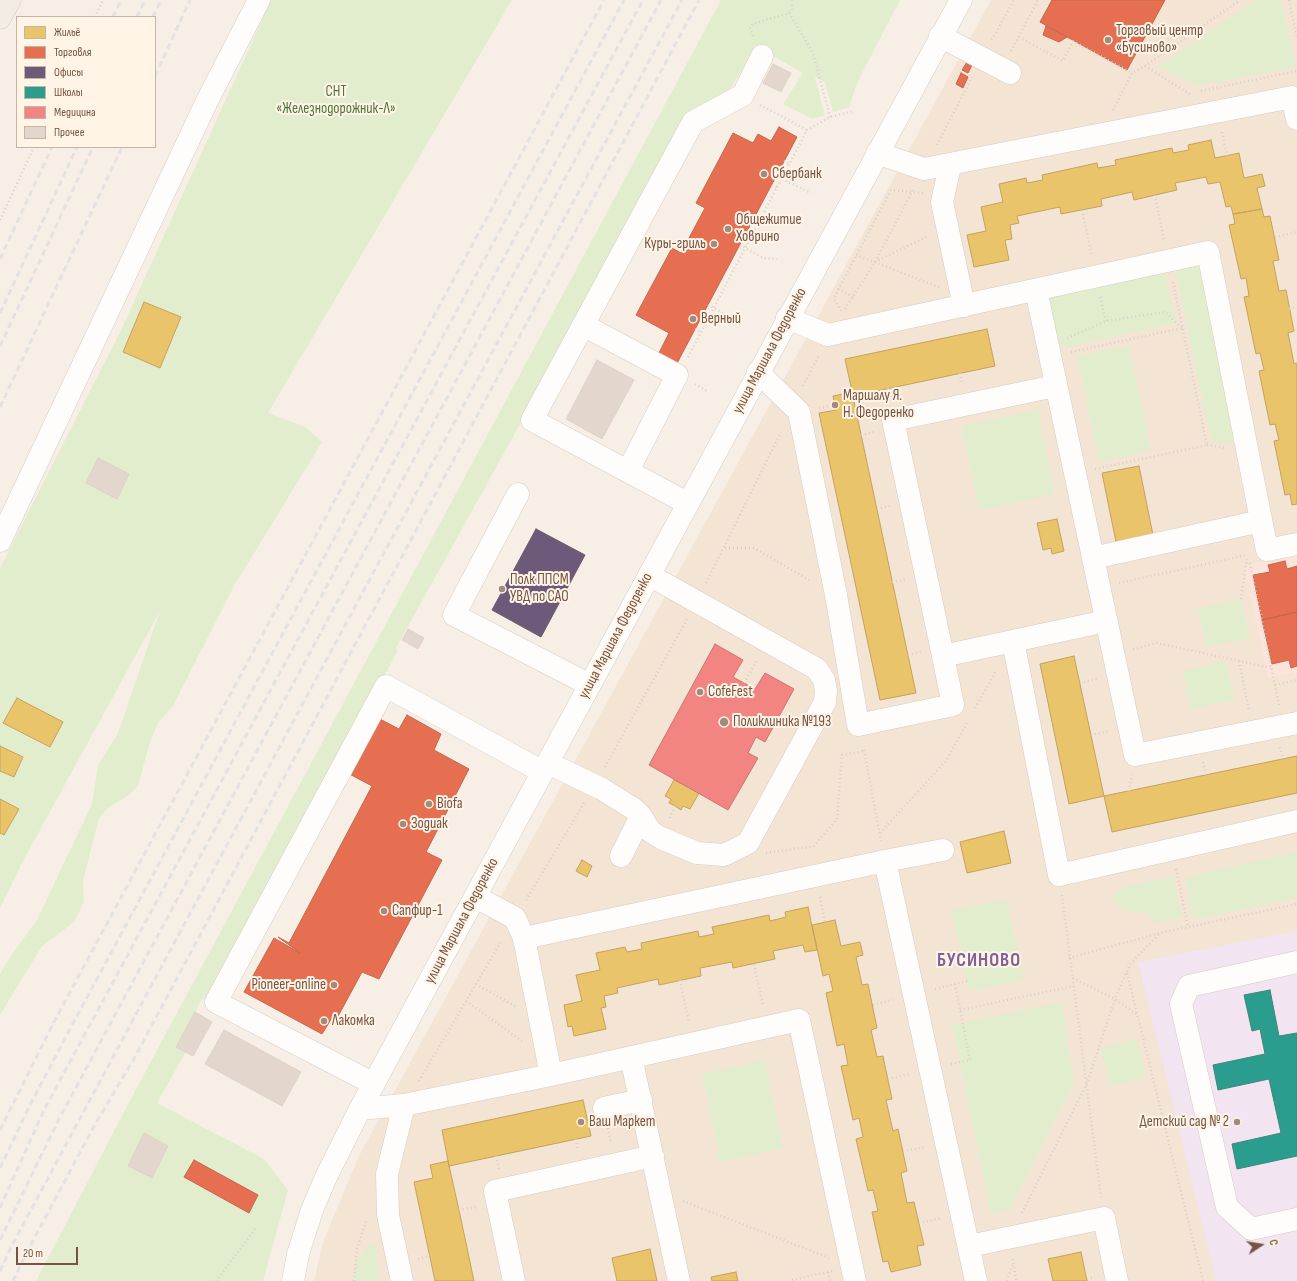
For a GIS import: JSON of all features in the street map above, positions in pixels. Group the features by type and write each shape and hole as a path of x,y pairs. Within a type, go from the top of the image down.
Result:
{"main road":[{"path":"0,18 10,0"}],"street":[{"path":"0,541 207,101 259,0"},
{"name":"улица Маршала Федоренко","path":"293,1281 298,1254 312,1210 326,1177 360,1109 476,897 787,318 961,0"},
{"path":"940,36 982,58 1010,63"},
{"path":"688,503 532,420 693,122 743,95 762,56"},
{"path":"877,154 924,169 950,166 1292,97 1297,119"},
{"path":"950,166 942,202 963,301"},
{"path":"787,318 828,335 963,301 1036,290 1208,252 1261,521 1257,552 1297,544"},
{"path":"1036,290 1055,386 1135,755 1290,724"},
{"path":"583,325 677,375 628,471"},
{"path":"758,372 799,412 836,595 858,725 953,705 892,420 1055,386"},
{"path":"518,494 454,615 590,685"},
{"path":"1093,558 1261,521"},
{"path":"374,1084 216,1002 386,686 546,767 595,786 634,809 641,816 650,831 661,838 697,853 724,855 748,843 825,702 826,690 824,680 817,669 649,575"},
{"path":"943,656 1106,621"},
{"path":"1013,641 1059,875 1297,821"},
{"path":"621,856 641,816"},
{"path":"524,938 942,850"},
{"path":"885,861 976,1281"},
{"path":"476,897 515,918 524,938 549,1068"},
{"path":"1297,962 1189,986 1181,1004 1227,1207 1251,1229 1297,1219"},
{"path":"360,1109 404,1105 549,1068 631,1057 799,1020 854,1274"},
{"path":"631,1057 680,1281"},
{"path":"604,1108 641,1100"},
{"path":"402,1281 388,1215 387,1174 404,1105"},
{"path":"514,1281 495,1190 653,1156"},
{"path":"969,1246 1104,1218 1117,1281"}],"path":[{"path":"95,16 103,0"},
{"path":"762,56 750,26 768,18 789,14 792,10 792,0"},
{"path":"912,192 891,190 834,298 842,314 875,262 1014,0"},
{"path":"1010,63 1018,37 1038,0"},
{"path":"1100,136 1132,74 1146,66 1240,0"},
{"path":"1289,0 1297,37"},
{"path":"789,14 813,53 830,117"},
{"path":"1018,37 1063,61 1073,41 1132,74"},
{"path":"1146,66 1218,112"},
{"path":"1189,94 1297,71"},
{"path":"743,95 807,130"},
{"path":"685,363 807,130 830,117 853,111"},
{"path":"0,220 34,148"},
{"path":"784,161 790,164"},
{"path":"782,179 811,193"},
{"path":"772,185 777,188"},
{"path":"1074,473 1207,445 1155,195"},
{"path":"875,262 948,226"},
{"path":"1275,237 1297,232"},
{"path":"740,245 763,258 777,259"},
{"path":"856,255 963,301"},
{"path":"838,289 853,297"},
{"path":"708,305 743,324"},
{"path":"1290,309 1297,307"},
{"path":"1047,345 1058,342 1106,322 1165,312 1182,328"},
{"path":"695,328 701,332"},
{"path":"1068,352 1182,328"},
{"path":"404,1105 595,786 725,548 828,335"},
{"path":"725,548 754,548 836,595"},
{"path":"1099,588 1257,552"},
{"path":"1242,599 1257,552"},
{"path":"1257,552 1271,668 1275,685 1290,724"},
{"path":"744,683 768,641"},
{"path":"1113,653 1157,643 1271,668"},
{"path":"1239,661 1253,731"},
{"path":"974,710 997,668"},
{"path":"1275,685 1297,680"},
{"path":"880,833 946,761 970,716"},
{"path":"858,725 885,861"},
{"path":"748,843 765,854 814,846 837,819 842,755 864,751"},
{"path":"1172,849 1188,927"},
{"path":"1059,875 1068,958 1074,986 1104,1218"},
{"path":"816,876 825,922"},
{"path":"1068,958 1160,933 1297,904"},
{"path":"1009,1238 1087,1083 1115,1000 1130,964 1160,933"},
{"path":"754,964 767,1027"},
{"path":"1127,972 1203,1281"},
{"path":"1072,978 1115,1000 1137,1015"},
{"path":"680,980 694,1043"},
{"path":"914,995 967,981"},
{"path":"476,984 540,1021"},
{"path":"955,984 970,1060"},
{"path":"960,1010 1074,986"},
{"path":"466,1000 549,1068"},
{"path":"660,1192 854,1274"},
{"path":"354,1281 357,1249 367,1219"},
{"path":"216,1281 255,1229"},
{"path":"792,1280 828,1272 854,1274"},
{"path":"828,1272 830,1281"}],"shaded area":[{"path":"991,0 1297,0 1297,1281 314,1281 323,1242 359,1156"},
{"path":"1297,549 1297,675 1294,675 1293,673 1268,678 1244,567"},
{"name":"Детский сад № 2","path":"1297,931 1297,1281 1216,1281 1138,962"}],"green space":[{"name":"СНТ «Железнодорожник-Л»","path":"271,0 512,0 268,413 305,427 322,442 234,586 173,706 158,723 150,742 138,786 128,796 109,807 99,818 83,881 84,902 74,922 42,946 0,1015 0,974 8,960 37,920 92,804 98,765 118,733 160,611 23,861 0,908 0,568 121,330"},
{"path":"721,0 900,0 858,81 849,107 833,112 825,82 815,77 825,115 812,119 783,104 803,73 754,45 755,48 729,91 688,112 513,437 396,648 398,650 213,997 202,999 177,1047 186,1052 157,1103 264,1159 288,1190 263,1281 36,1281 135,1091"},
{"path":"1256,0 1281,0 1296,67 1197,86 1158,67"},
{"path":"1205,260 1241,444 1211,441 1175,267"},
{"path":"1164,268 1176,323 1059,349 1047,293"},
{"path":"1129,345 1151,451 1099,462 1077,356"},
{"path":"1038,410 1055,494 979,510 961,426"},
{"path":"1241,599 1250,638 1206,647 1198,608"},
{"path":"1226,661 1234,700 1191,709 1183,671"},
{"path":"1297,852 1297,898 1192,920 1185,877"},
{"path":"1173,877 1182,917 1155,923 1148,913 1123,910 1111,900 1121,888"},
{"path":"1007,899 1024,980 969,991 952,910"},
{"path":"1062,1002 1074,1083 1010,1210 991,1214 952,1025"},
{"path":"1138,1039 1146,1078 1109,1086 1101,1047"},
{"path":"765,1060 783,1148 720,1162 702,1074"},
{"path":"370,1243 376,1248 379,1281 352,1281 357,1260"}],"building: Жильё":[{"path":"1211,140 1215,158 1239,153 1244,178 1262,174 1265,186 1257,188 1262,209 1233,214 1231,206 1226,207 1220,182 1208,184 1206,177 1175,183 1177,190 1134,200 1132,192 1101,199 1102,206 1061,214 1060,207 1017,216 1019,223 1010,225 1012,239 1005,240 1009,260 974,267 967,235 986,231 981,207 1003,202 999,184 1026,178 1027,183 1043,180 1042,175 1097,163 1098,168 1116,165 1115,160 1172,148 1173,153 1189,150 1188,145"},
{"path":"1262,209 1264,217 1270,216 1279,260 1273,261 1279,291 1286,290 1294,331 1288,333 1294,364 1297,363 1297,504 1292,505 1290,494 1285,495 1274,441 1279,440 1275,424 1270,425 1259,371 1264,370 1260,353 1256,354 1244,297 1249,296 1246,278 1241,279 1229,225 1235,224 1233,214"},
{"path":"144,302 181,317 160,368 123,352"},
{"path":"987,329 995,366 853,396 845,359"},
{"path":"852,392 916,693 880,700 819,413 836,410 833,396"},
{"path":"1139,466 1153,535 1116,542 1102,473"},
{"path":"1057,519 1064,551 1052,554 1051,548 1043,550 1037,523"},
{"path":"1074,656 1104,796 1069,804 1040,664"},
{"path":"17,698 63,722 50,747 3,723"},
{"path":"0,746 23,757 14,777 0,771"},
{"path":"1297,756 1297,793 1112,832 1104,796"},
{"path":"674,780 699,793 690,809 683,806 681,810 669,803 671,799 665,796"},
{"path":"0,799 19,809 4,835 0,833"},
{"path":"1004,831 1011,863 967,873 960,842"},
{"path":"582,860 592,866 587,877 576,871"},
{"path":"808,907 817,950 805,952 803,945 773,951 775,959 733,968 732,962 700,968 701,976 659,985 658,979 617,988 618,993 604,996 606,1007 601,1008 606,1029 574,1036 572,1026 568,1027 564,1005 582,1001 576,975 600,970 596,953 625,947 627,952 642,949 641,943 698,931 699,937 714,934 712,927 769,915 770,921 786,917 785,912"},
{"path":"835,920 841,946 860,942 863,955 856,957 862,985 868,984 877,1028 871,1030 877,1057 883,1056 892,1099 886,1100 893,1131 898,1129 907,1171 901,1173 907,1203 914,1202 924,1245 917,1246 921,1265 891,1272 888,1261 883,1262 872,1212 878,1211 873,1190 868,1191 856,1139 863,1137 859,1118 853,1120 841,1066 848,1065 844,1044 837,1046 826,993 833,991 829,974 823,976 812,925"},
{"path":"583,1100 591,1136 449,1166 442,1130"},
{"path":"448,1161 474,1281 435,1281 414,1182 433,1178 430,1165"},
{"path":"650,1249 657,1281 617,1281 612,1258"},
{"path":"1081,1252 1087,1281 1053,1281 1048,1259"},
{"path":"736,1272 738,1281 712,1281 711,1277"}],"building: Торговля":[{"name":"Торговый центр «Бусиново»","path":"1052,0 1165,0 1127,70 1040,22"},
{"path":"1046,26 1067,37 1059,42 1043,35"},
{"path":"967,62 972,65 968,73 962,70"},
{"path":"961,73 968,77 963,88 956,84"},
{"path":"779,127 797,137 675,367 657,357 669,333 636,315 672,248 681,253 705,208 696,203 733,133 753,143 758,134 771,141"},
{"path":"1285,561 1287,569 1297,566 1297,612 1262,620 1253,575 1270,572 1268,565"},
{"path":"1297,612 1297,666 1291,668 1289,660 1272,664 1262,620"},
{"path":"407,715 441,734 434,750 469,769 426,852 442,860 379,979 362,972 336,1020 332,1018 322,1034 244,992 274,938 300,953 278,937 289,943 372,786 342,770 374,716 399,729"},
{"path":"194,1160 258,1195 249,1213 184,1177"}],"building: Офисы":[{"path":"536,529 585,555 541,637 492,610"}],"building: Школы":[{"path":"1270,990 1279,1036 1297,1033 1297,1156 1237,1169 1232,1144 1281,1133 1269,1079 1218,1090 1213,1065 1265,1054 1260,1029 1252,1031 1244,995"}],"building: Медицина":[{"name":"Поликлиника №193","path":"715,644 743,660 733,677 755,689 765,673 794,689 765,742 756,737 748,753 758,758 728,810 649,765"}],"building: Прочее":[{"path":"773,64 791,73 781,92 763,83"},
{"path":"597,360 634,380 602,439 566,419"},
{"path":"98,458 129,474 117,499 86,483"},
{"path":"408,629 424,638 418,649 402,640"},
{"path":"195,1012 212,1022 193,1056 176,1047"},
{"path":"224,1030 301,1072 282,1106 205,1064"},
{"path":"144,1133 168,1146 152,1178 128,1166"}],"railway":[{"path":"113,16 121,0"},
{"path":"137,16 145,0"},
{"path":"153,16 161,0"},
{"path":"156,74 190,0"},
{"path":"0,1130 55,1020 604,0"},
{"path":"0,1168 30,1105 71,1027 624,0"},
{"path":"0,1208 44,1110 643,0"},
{"path":"0,1240 59,1119 661,0"},
{"path":"0,1271 11,1247 682,0"},
{"path":"13,1281 92,1130 136,1055 699,0"},
{"path":"0,259 52,148"},
{"path":"0,313 77,148"},
{"path":"0,346 93,148"},
{"path":"0,407 122,148"}],"place":[{"name":"Торговый центр «Бусиново»","path":"1108,40"},
{"name":"Сбербанк","path":"764,174"},
{"name":"Общежитие Ховрино","path":"728,229"},
{"name":"Куры-гриль","path":"714,244"},
{"name":"Верный","path":"693,319"},
{"name":"Маршалу Я. Н. Федоренко","path":"835,405"},
{"name":"Полк ППСМ УВД по САО","path":"502,589"},
{"name":"CofeFest","path":"700,692"},
{"name":"Поликлиника №193","path":"724,722"},
{"name":"Biofa","path":"429,804"},
{"name":"Зодиак","path":"403,824"},
{"name":"Сапфир-1","path":"384,911"},
{"name":"Pioneer-online","path":"334,985"},
{"name":"Лакомка","path":"324,1021"},
{"name":"Ваш Маркет","path":"581,1122"},
{"name":"Детский сад № 2","path":"1237,1122"}],"district":[{"name":"БУСИНОВО","path":"979,961"}]}
